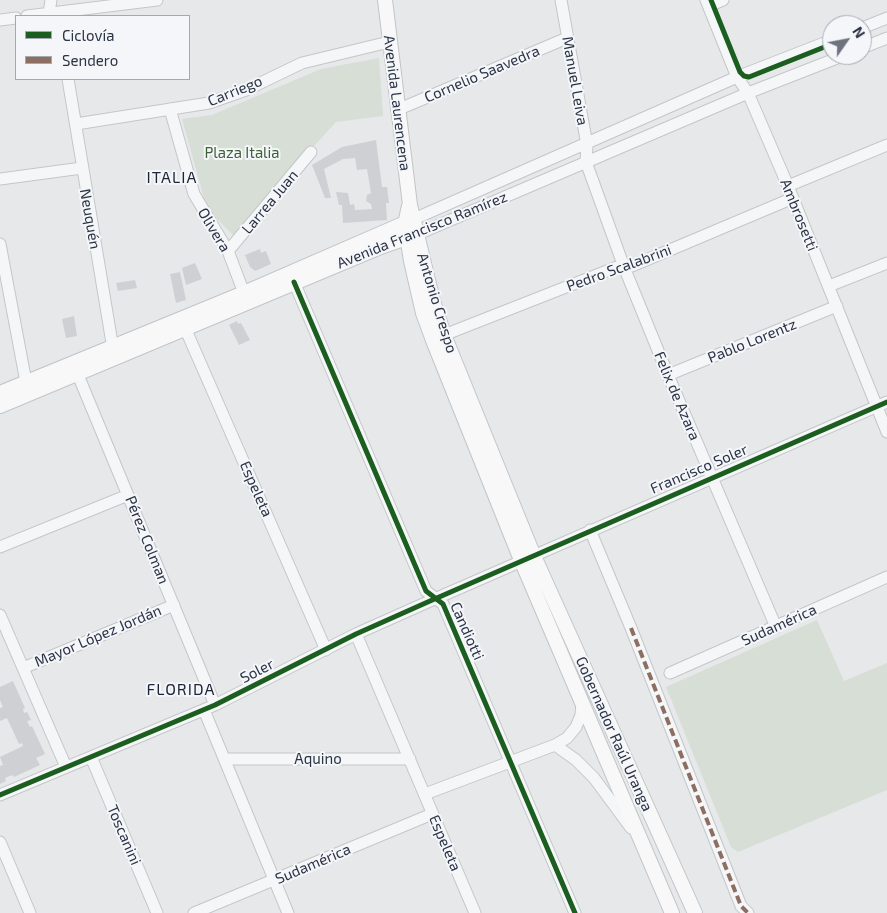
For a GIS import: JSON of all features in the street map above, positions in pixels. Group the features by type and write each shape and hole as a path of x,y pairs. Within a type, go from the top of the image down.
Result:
{"main road":[{"name":"Avenida Laurencena","path":"385,0 410,205"},
{"name":"Antonio Crespo","path":"410,205 416,288 434,343 527,557"},
{"name":"Avenida Francisco Ramírez","path":"0,406 78,375 114,353 244,293 410,221"},
{"name":"Antonio Crespo","path":"412,236 444,335 527,557"},
{"name":"Avenida Francisco Ramírez","path":"0,393 26,382 185,328 294,282 412,236"},
{"name":"Gobernador Raúl Uranga","path":"527,557 582,701 672,913"},
{"name":"Gobernador Raúl Uranga","path":"527,557 694,913"}],"street":[{"path":"51,0 54,14"},
{"path":"40,15 157,0"},
{"name":"Manuel Leiva","path":"561,0 587,144 586,162"},
{"path":"708,3 723,0"},
{"name":"Ambrosetti","path":"708,3 736,77 748,93 828,286 882,404 887,432"},
{"path":"0,20 15,18"},
{"path":"872,24 887,18"},
{"name":"Cornelio Saavedra","path":"397,110 567,38"},
{"path":"872,44 887,38"},
{"name":"Carriego","path":"76,124 209,103 225,98 302,63 389,42"},
{"name":"Avenida Francisco Ramírez","path":"410,221 736,77 822,44"},
{"name":"Avenida Francisco Ramírez","path":"412,236 748,93 822,64"},
{"name":"Neuquén","path":"68,80 114,353"},
{"name":"Olivera","path":"170,110 194,194 228,251 244,293"},
{"path":"788,186 887,145"},
{"name":"Larrea Juan","path":"228,251 311,152"},
{"name":"Felix de Azara","path":"586,162 624,267 668,375 776,626"},
{"path":"0,179 82,168"},
{"name":"Pedro Scalabrini","path":"444,335 617,267 632,266 793,198"},
{"path":"0,244 26,382"},
{"path":"828,286 887,263"},
{"name":"Candiotti","path":"294,282 426,591 443,604 575,913"},
{"name":"Pablo Lorentz","path":"668,375 837,306"},
{"name":"Espeleta","path":"185,328 326,650"},
{"name":"Pérez Colman","path":"78,375 215,705"},
{"name":"Francisco Soler","path":"527,557 882,404"},
{"path":"0,547 128,494"},
{"path":"590,530 632,628 741,906 748,913"},
{"name":"Soler","path":"0,795 204,710 356,634 527,557"},
{"name":"Sudamérica","path":"670,673 887,577"},
{"name":"Mayor López Jordán","path":"23,668 174,604"},
{"path":"0,614 66,767"},
{"name":"Espeleta","path":"356,634 475,913"},
{"path":"425,794 555,745 567,738 576,727 581,715 582,701"},
{"path":"204,710 288,913"},
{"path":"555,745 576,760 594,778 625,818 648,855"},
{"name":"Toscanini","path":"91,757 157,913"},
{"name":"Aquino","path":"225,759 410,759"},
{"name":"Sudamérica","path":"194,913 432,814"},
{"path":"0,842 30,913"}],"green space":[{"name":"Plaza Italia","path":"379,58 383,116 336,122 233,235 207,209 182,119 212,115 321,69"},
{"path":"817,620 844,681 887,663 887,790 738,852 731,847 666,687"}],"building":[{"path":"376,140 382,187 387,187 389,203 386,203 387,220 343,223 342,205 339,205 336,192 348,193 350,205 354,204 355,210 372,209 371,204 366,201 367,195 371,193 367,169 357,170 355,158 343,159 324,169 331,198 325,198 312,165 342,147"},
{"path":"260,249 261,253 266,251 271,264 255,271 250,267 245,255"},
{"path":"195,263 202,279 186,285 182,268"},
{"path":"180,272 186,300 176,303 170,274"},
{"path":"135,280 137,288 118,291 116,283"},
{"path":"74,316 77,336 66,338 62,319"},
{"path":"237,321 238,324 241,323 250,340 239,345 229,325"},
{"path":"13,681 25,708 23,709 24,713 27,712 31,720 27,721 30,727 32,726 45,754 36,758 40,765 14,777 12,775 5,778 6,781 0,784 0,766 3,765 0,757 23,746 22,743 19,744 7,718 0,721 0,708 3,707 0,700 0,687"}],"marked path":[{"path":"631,628 741,906 748,913"}],"cycle path":[{"path":"711,0 740,72 744,76 749,77 822,48"},
{"path":"294,282 426,591 443,604 575,913"},
{"path":"0,795 215,705 356,634 887,402"}],"district":[{"name":"ITALIA","path":"172,178"},
{"name":"FLORIDA","path":"181,690"}]}
